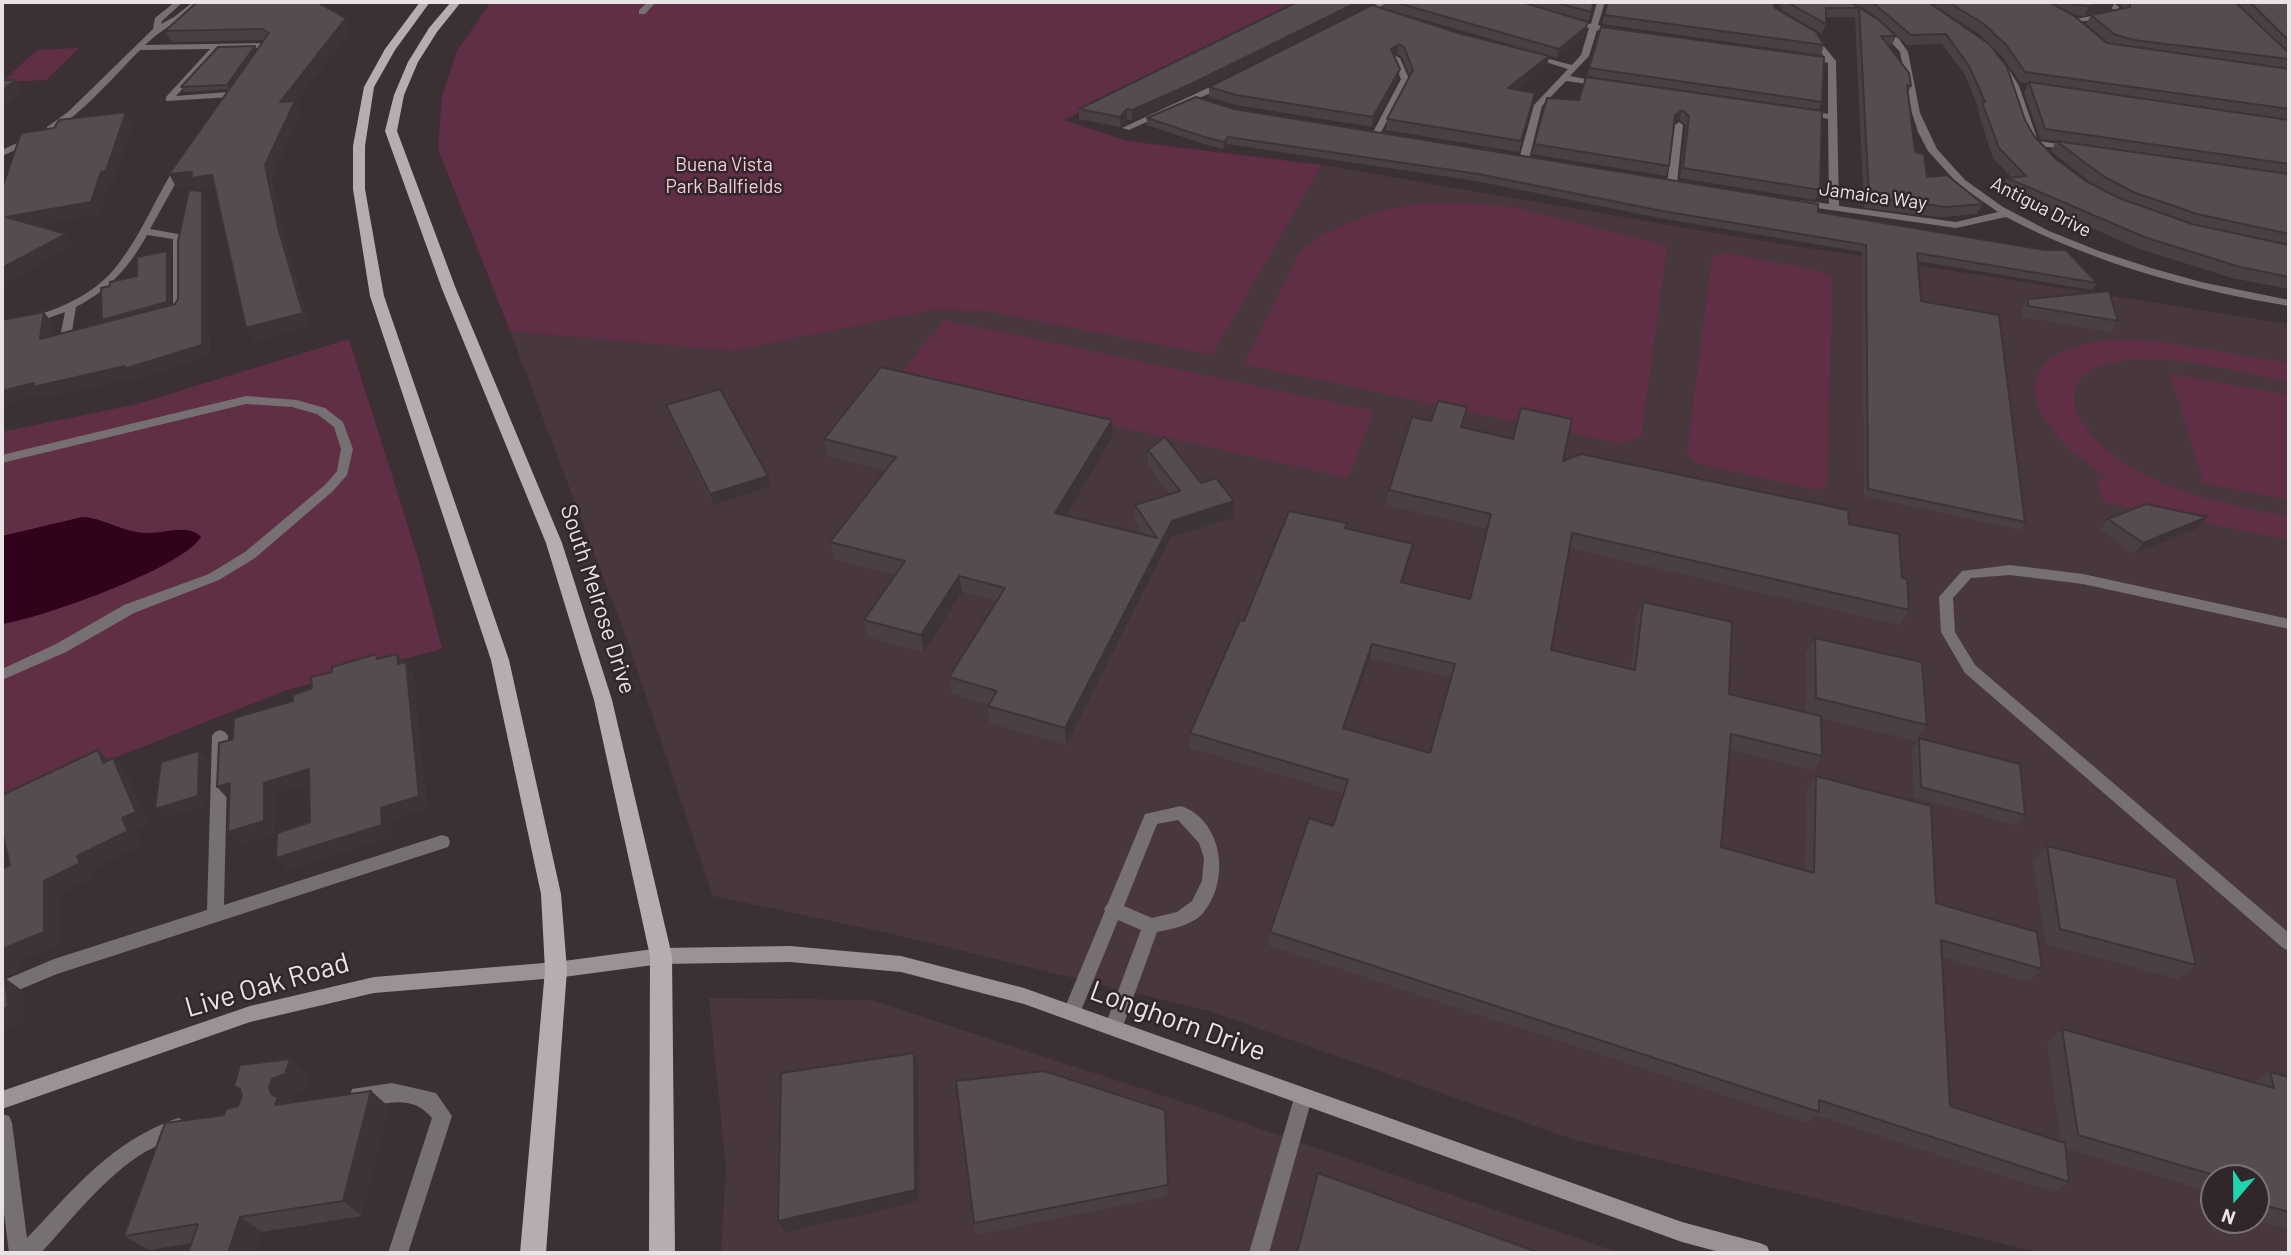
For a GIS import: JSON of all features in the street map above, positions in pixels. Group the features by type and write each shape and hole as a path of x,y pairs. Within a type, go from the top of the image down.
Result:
{"main road":[{"path":"425,2 390,49 369,87 359,146 359,189 377,296 500,660 551,894 556,970 533,1253"},
{"name":"South Melrose Drive","path":"456,2 437,23 414,59 394,107 391,131 449,289 554,543 603,700 661,956 662,1253"}],"street":[{"path":"156,30 158,20 179,2"},
{"path":"13,161 4,152 65,120 156,30 177,19 197,2"},
{"path":"642,12 652,2"},
{"path":"1346,21 1385,2"},
{"path":"1524,159 1538,105 1586,56 1601,2"},
{"path":"2073,20 2111,17 2120,13 2110,3"},
{"path":"1370,9 1383,13"},
{"path":"2063,15 2081,27"},
{"path":"1557,18 1592,28 1632,34"},
{"name":"Antigua Drive","path":"1874,21 1903,49 1920,132 1941,163 1977,195 2076,245 2124,264 2239,294 2289,303"},
{"path":"1807,31 1817,37 1832,61 1834,209"},
{"path":"137,48 268,45 253,65"},
{"path":"217,46 169,99 229,95"},
{"path":"1523,55 1573,68"},
{"path":"1792,55 1832,61"},
{"path":"1994,56 2015,86 2034,144 2049,159"},
{"path":"1376,134 1405,79 1396,58"},
{"path":"1126,128 1240,75"},
{"path":"1565,78 1618,86"},
{"path":"218,111 237,85"},
{"path":"2015,86 2028,88"},
{"path":"1195,98 1208,102"},
{"path":"1792,111 1832,117"},
{"path":"1672,183 1679,125"},
{"path":"1363,132 1390,136"},
{"path":"2034,144 2088,151"},
{"path":"2,327 45,318 71,306 124,264 157,201 188,154"},
{"path":"1511,156 1537,161"},
{"path":"1658,180 1685,185"},
{"name":"Jamaica Way","path":"1793,202 1956,225 2009,213"},
{"path":"142,231 178,237 177,311 153,318"},
{"path":"71,306 65,342 90,335"},
{"path":"2,458 246,400 293,403 332,416 339,425 347,449 343,472 329,488 250,555 214,577 123,612 61,648 2,675"},
{"path":"2289,624 2083,579 2010,570 1967,574 1946,597 1948,632 1970,669 2289,943"},
{"path":"215,915 220,736"},
{"path":"1072,1012 1112,909 1151,818 1181,813 1199,827 1214,860 1210,884 1197,908 1177,919 1152,926 1112,909"},
{"path":"2,989 54,967 442,842"},
{"path":"1114,1026 1152,926"},
{"name":"Longhorn Drive","path":"556,970 661,956 790,954 901,964 1114,1026 1303,1098 1682,1232 1760,1253"},
{"name":"Live Oak Road","path":"2,1100 250,1014 374,985 556,970"},
{"path":"340,1098 392,1092 429,1100 442,1116 398,1253"},
{"path":"1259,1253 1303,1098"},
{"path":"2,1123 19,1253"},
{"path":"27,1253 111,1167 158,1133 198,1124"}],"shaded area":[{"path":"1322,165 1739,237 2289,324 2289,1253 2041,1253 1572,1139 1209,1011 893,934 713,896 629,645 510,331 734,351 937,309 991,312 1212,354"},
{"path":"82,517 139,532 183,530 201,537 168,563 140,577 46,613 2,624 2,536"},
{"path":"709,998 871,1000 1198,1107 1620,1253 721,1253 726,1168"}],"green space":[{"name":"Buena Vista Park Ballfields","path":"491,2 1296,2 1064,120 1127,141 1322,165 1212,355 991,312 937,309 734,351 510,331 438,149 442,96 457,51"},
{"path":"79,48 46,80 2,82 37,50"},
{"path":"1465,203 1511,207 1667,246 1641,436 1623,444 1244,364 1300,252 1324,234 1375,212 1418,204"},
{"path":"1724,253 1816,270 1832,278 1827,485 1816,490 1697,463 1687,454 1712,257"},
{"path":"944,320 1374,411 1348,478 898,377"},
{"path":"349,339 418,558 442,649 287,690 2,802 2,432 137,404"},
{"path":"2108,340 2155,341 2289,363 2289,381 2180,361 2136,359 2115,362 2094,369 2082,377 2075,389 2074,401 2081,421 2091,434 2111,453 2133,468 2183,491 2289,517 2289,540 2103,502 2097,478 2111,480 2063,442 2046,421 2036,400 2036,380 2046,363 2069,349"},
{"path":"2170,374 2289,395 2289,500 2204,483"}],"building":[{"path":"317,2 346,18 280,102 295,101 265,165 279,231 303,313 246,328 212,175 191,178 192,172 169,174 269,33 262,29 165,31 196,3"},
{"path":"1297,2 1358,2 1191,84 1132,110 1127,109 1120,117 1079,109"},
{"path":"1394,2 1522,2 1588,22 1586,27 1559,49"},
{"path":"1553,2 1594,2 1591,12"},
{"path":"1608,2 1773,2 1775,8 1816,32 1824,45 1604,15"},
{"path":"1787,2 1850,2 1879,20 1896,36 1881,36 1909,73 1911,86 1907,85 1915,152 1924,154 1927,177 1947,175 1983,204 1946,207 1869,197 1859,8 1826,8 1826,24"},
{"path":"1872,2 1928,2 1989,44 2007,67 2025,120 2034,136 2057,160 2086,181 2119,198 2192,224 2289,245 2289,277 2240,267 2144,237 2007,178 2026,176 1999,148 1982,102 1985,102 1969,66 1946,34 1911,35"},
{"path":"1948,2 2049,2 2073,15 2107,43 2289,69 2289,109 2025,72 2007,46 1984,24"},
{"path":"2068,2 2115,2 2089,6"},
{"path":"2130,2 2235,2 2289,53 2289,59 2133,40 2114,34 2091,15 2130,7"},
{"path":"2250,2 2289,2 2289,41"},
{"path":"1372,5 1458,33 1549,56 1508,88 1535,93 1521,141 1387,119 1413,70 1404,47 1399,44 1391,49 1400,69 1373,117 1236,95 1209,87"},
{"path":"1601,27 1824,57 1822,102 1589,68"},
{"path":"255,46 227,85 181,87 218,47"},
{"path":"1586,77 1822,111 1820,190 1683,168 1689,116 1682,110 1675,115 1669,166 1534,144 1547,98 1579,100"},
{"path":"2,80 15,80 2,91"},
{"path":"2029,82 2289,120 2289,164 2045,129"},
{"path":"1196,97 1234,109 1818,204 1818,212 2045,250 2066,250 2097,283 1917,253 1921,301 1999,315 2025,522 1868,489 1866,245 1662,211 1478,174 1228,137 1224,142 1147,118"},
{"path":"126,112 106,171 101,172 91,202 6,217 66,234 2,268 2,189 21,133 54,128 59,120"},
{"path":"2056,141 2289,174 2289,234 2197,214 2133,192 2103,176"},
{"path":"189,190 202,191 202,345 124,369 125,366 33,387 34,383 2,391 2,320 44,312 40,339 175,304 178,299 178,241"},
{"path":"167,251 167,302 102,320 101,288 110,286 110,282 137,276 137,257"},
{"path":"2109,291 2118,321 2028,306 2028,299"},
{"path":"881,367 1112,420 1055,513 1157,538 1135,505 1180,491 1148,450 1165,437 1201,483 1216,478 1234,501 1172,521 1065,728 988,706 997,691 949,677 1005,588 959,576 921,635 864,620 905,561 830,542 896,457 824,439"},
{"path":"720,389 768,476 710,494 666,405"},
{"path":"1438,401 1467,407 1461,427 1513,439 1521,408 1572,419 1563,461 1581,454 1848,510 1849,524 1899,534 1902,578 1907,579 1909,610 1572,533 1551,650 1635,670 1643,602 1732,622 1729,694 1821,716 1822,756 1731,734 1721,847 1814,873 1816,776 1931,806 1936,903 2037,932 2042,969 1941,940 1950,1106 2065,1143 2069,1182 1819,1100 1819,1112 1270,932 1309,818 1333,826 1348,780 1190,733 1240,620 1244,621 1289,511 1347,523 1345,528 1413,544 1401,582 1470,599 1491,514 1389,490 1412,417 1431,421","holes":["1372,644 1455,664 1430,753 1343,728"]},
{"path":"2146,504 2207,517 2143,543 2108,519"},
{"path":"1815,638 1922,662 1927,725 1816,698"},
{"path":"376,654 377,659 397,654 398,664 406,662 419,796 381,808 382,825 276,858 277,833 310,822 309,769 264,783 264,821 228,832 230,783 217,787 219,743 233,739 234,718 293,701 293,695 312,688 311,677 332,672 332,667"},
{"path":"1919,738 2020,764 2025,815 1921,787"},
{"path":"98,750 103,763 113,758 136,812 122,818 128,831 77,856 80,863 44,881 44,932 2,949 2,869 10,865 2,831 2,795"},
{"path":"199,751 198,796 155,809 161,762"},
{"path":"2047,846 2176,878 2196,965 2060,929"},
{"path":"5,978 8,1007 2,1010 2,979"},
{"path":"2062,1029 2274,1088 2270,1072 2289,1077 2289,1212 2270,1207 2270,1164 2200,1164 2200,1171 2078,1135"},
{"path":"914,1053 915,1190 778,1221 781,1073"},
{"path":"290,1059 285,1074 272,1079 269,1087 271,1094 278,1097 275,1105 371,1091 343,1201 240,1217 228,1253 188,1253 198,1224 124,1236 165,1123 224,1115 226,1109 238,1106 242,1096 240,1089 234,1086 240,1065"},
{"path":"1044,1071 1165,1110 1168,1185 974,1223 956,1081"},
{"path":"1318,1173 1540,1253 1297,1253"}]}
